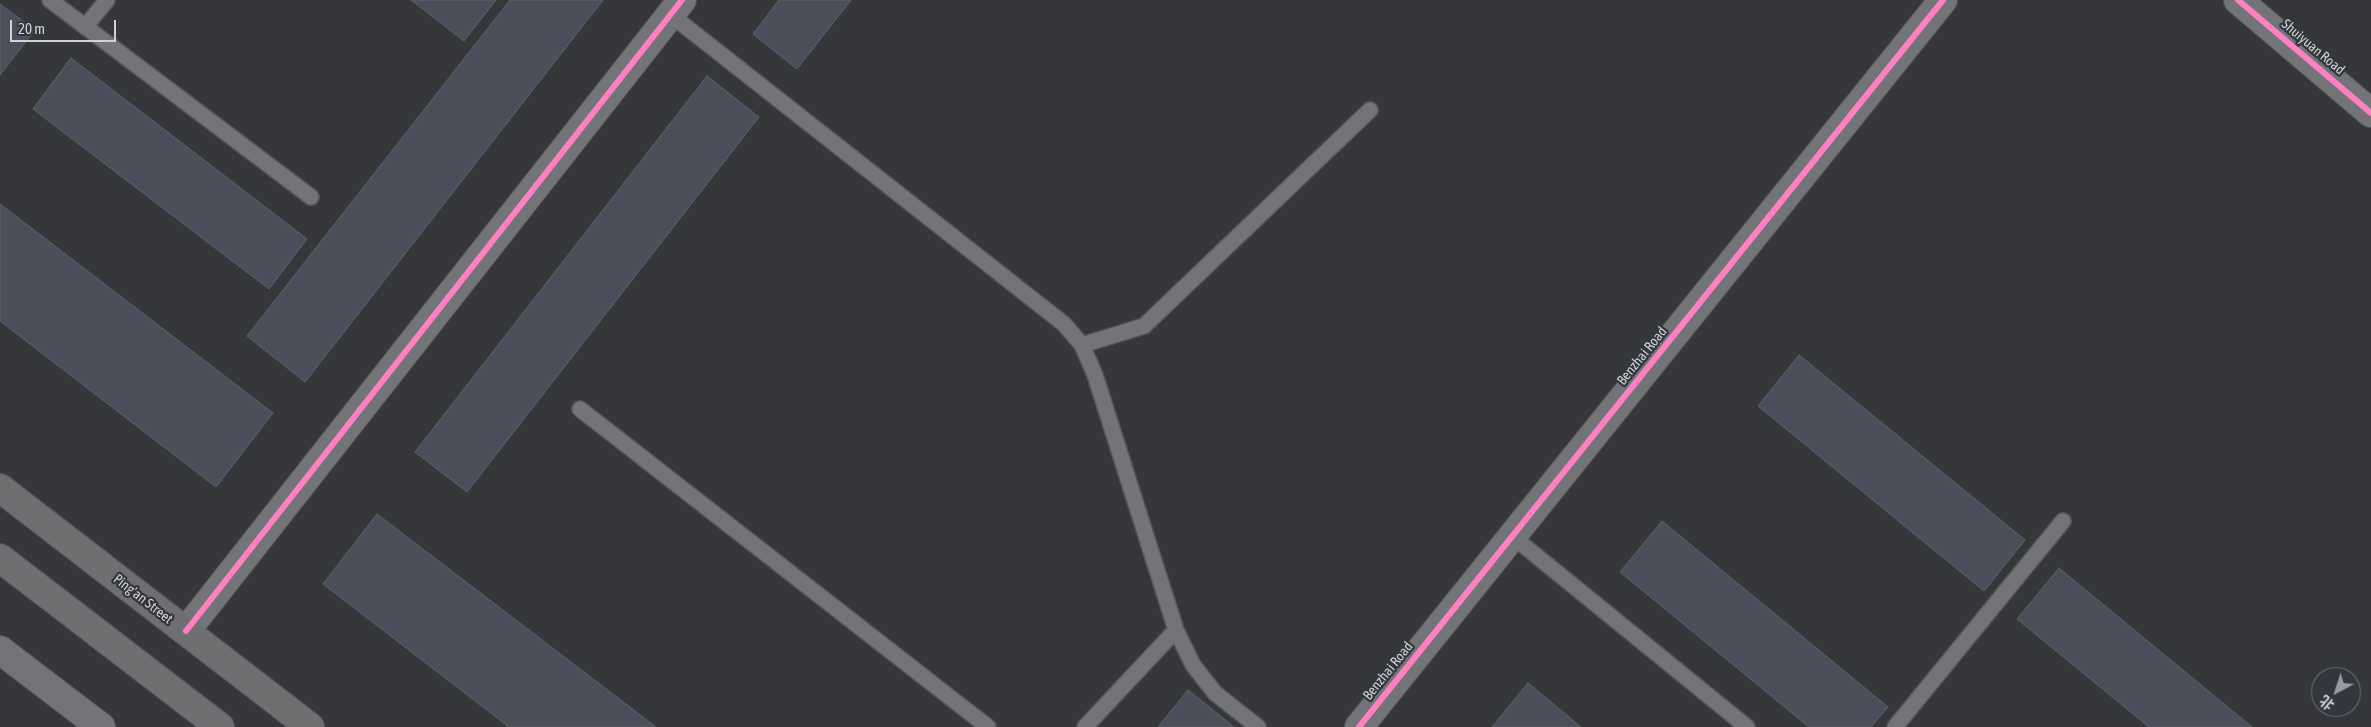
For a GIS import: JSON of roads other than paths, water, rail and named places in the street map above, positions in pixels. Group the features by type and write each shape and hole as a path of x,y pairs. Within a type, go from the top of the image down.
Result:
{"main road":[{"name":"Ping'an Street","path":"0,488 310,727"},
{"path":"0,558 220,727"}],"street":[{"name":"Benzhai Road","path":"1359,727 1943,0"},
{"name":"Shuiyuan Road","path":"2238,0 2371,113"},
{"path":"186,631 676,7"},
{"path":"0,650 101,727"}],"lane":[{"path":"50,0 310,197"},
{"path":"85,27 107,0"},
{"path":"676,7 1064,324 1082,345 1096,375 1176,630 1193,665 1215,693 1258,727"},
{"path":"1082,345 1144,326 1370,110"},
{"path":"580,409 988,727"},
{"path":"1895,727 2063,522"},
{"path":"1512,536 1747,727"},
{"path":"1085,727 1176,630"}]}
